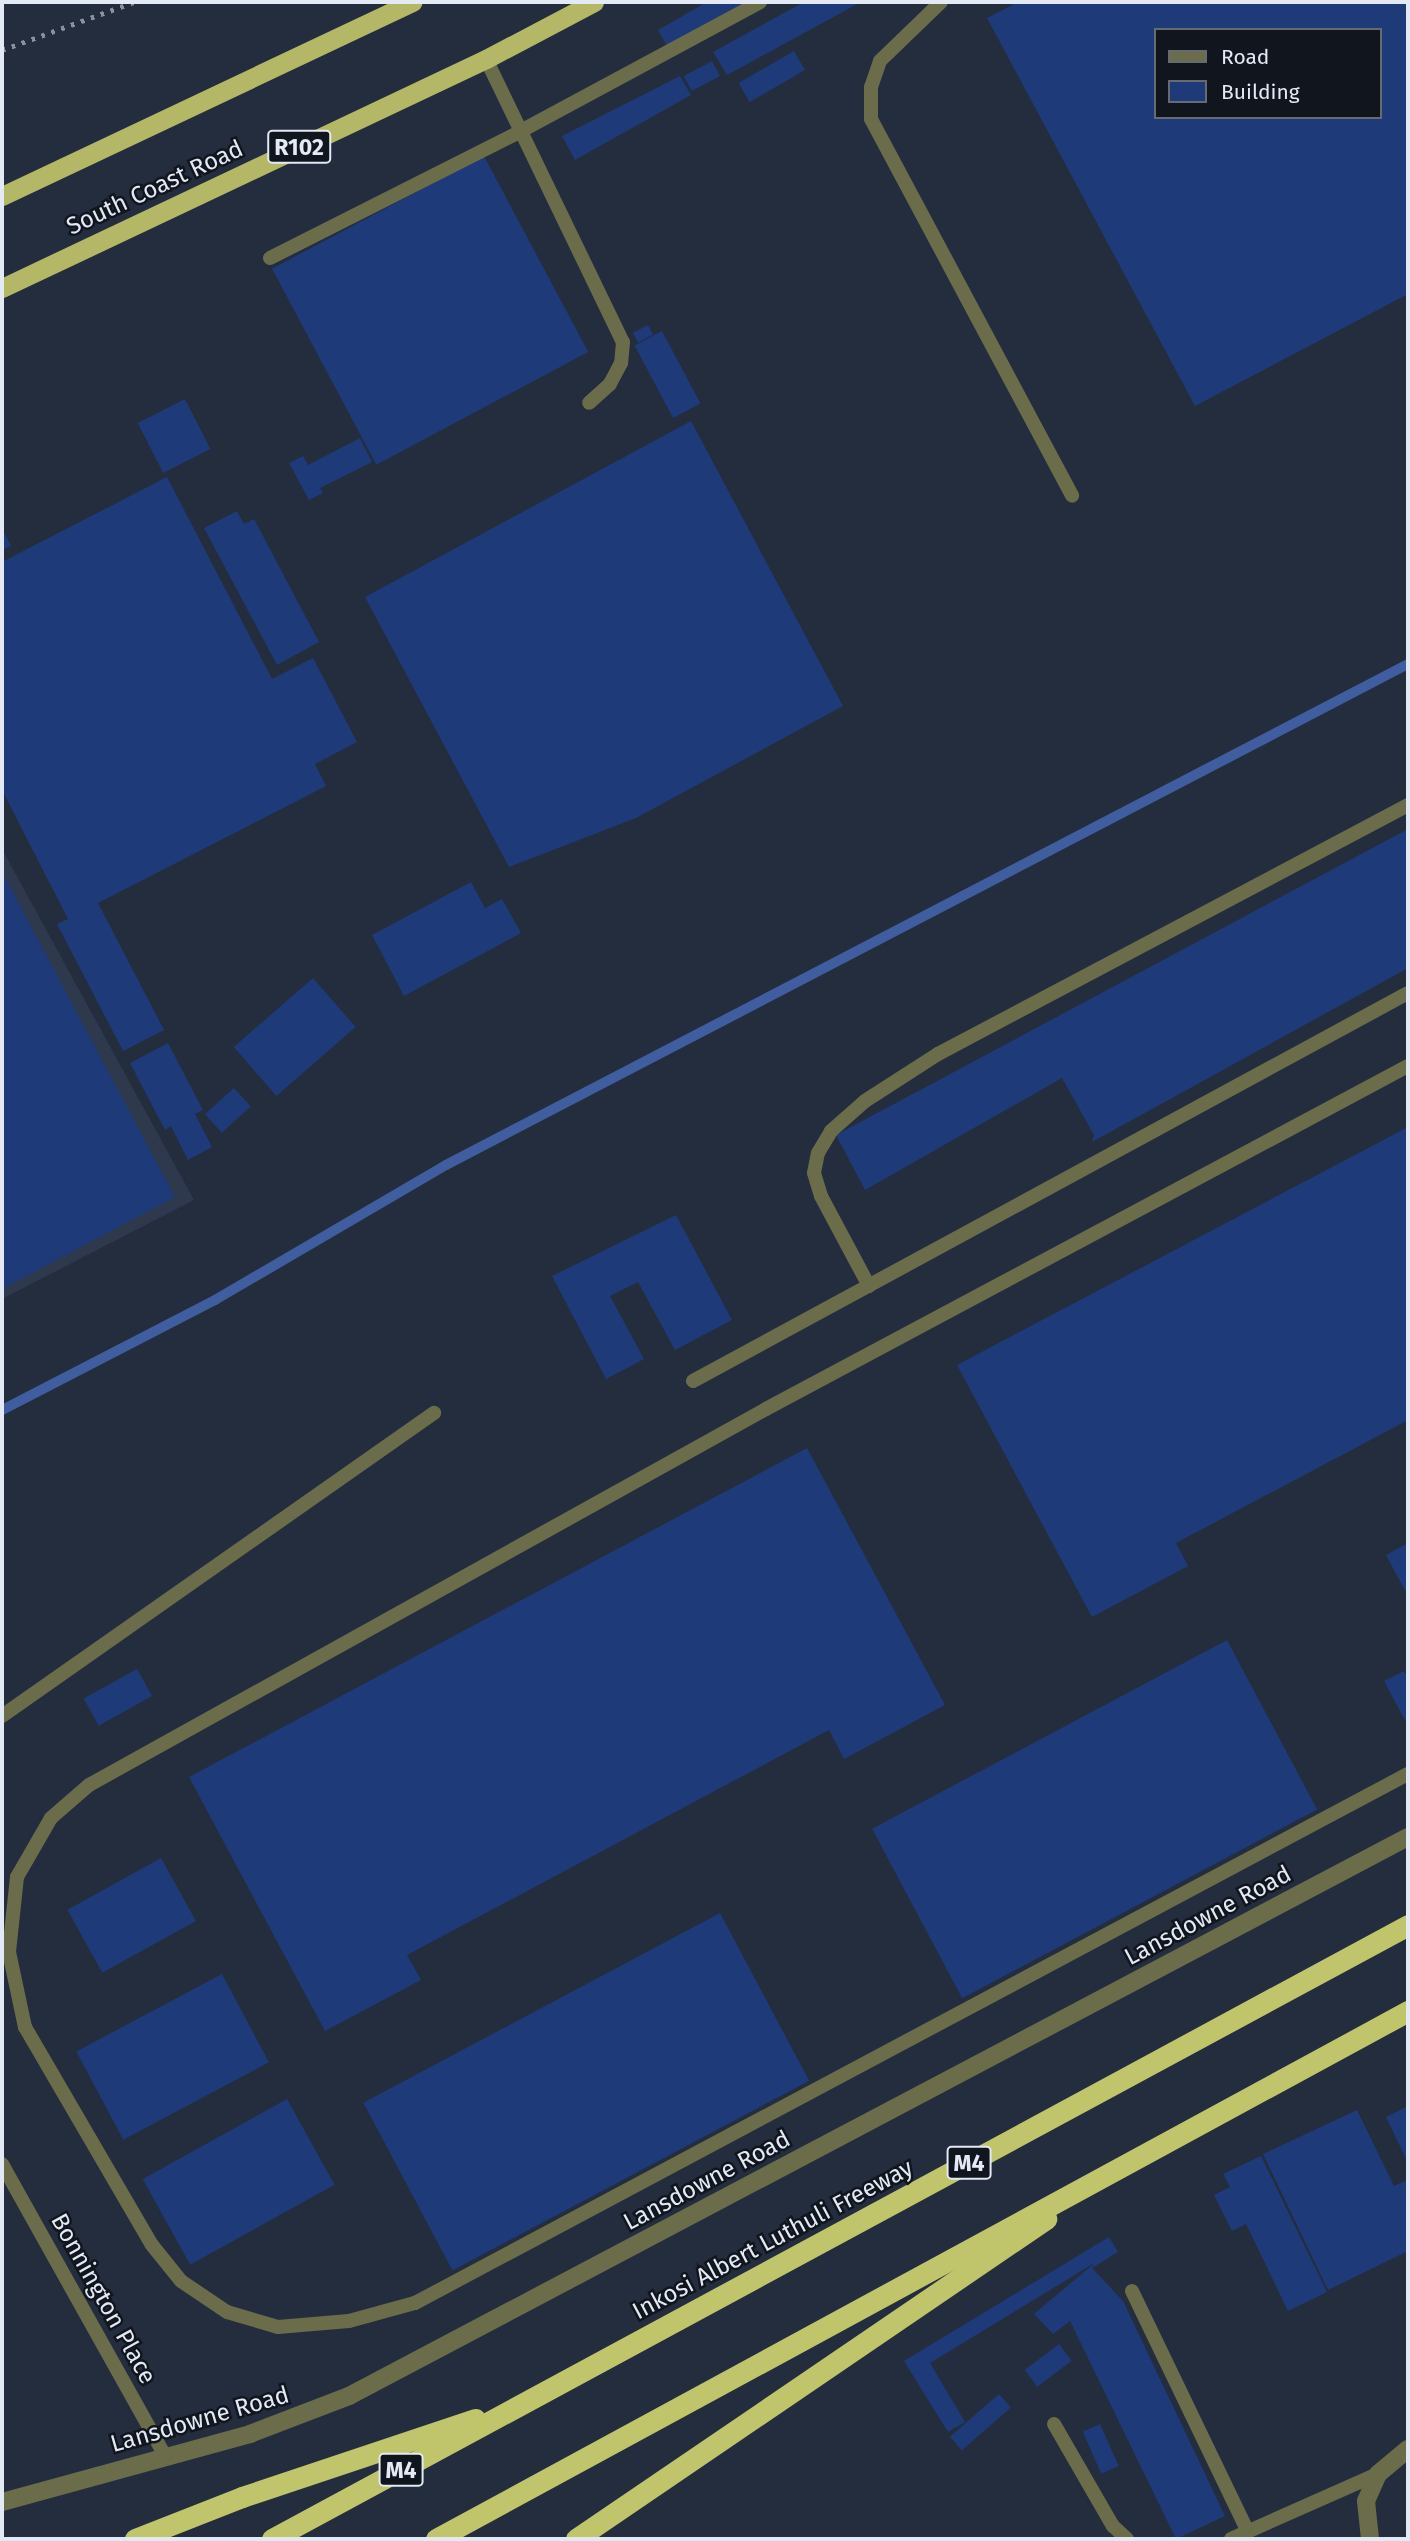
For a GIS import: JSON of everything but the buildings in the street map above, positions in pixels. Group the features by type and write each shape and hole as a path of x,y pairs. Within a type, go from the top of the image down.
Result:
{"highway":[{"path":"2,196 412,2"},
{"name":"South Coast Road","path":"2,288 486,59 594,2"},
{"name":"Inkosi Albert Luthuli Freeway","path":"272,2539 1408,1925"},
{"path":"436,2539 1408,2011"},
{"path":"576,2539 1143,2153"},
{"path":"135,2539 242,2497 530,2401"}],"street":[{"name":"Lansdowne Road","path":"2,2502 300,2417 400,2372 1408,1838"},
{"path":"1370,2539 1366,2501 1378,2474 1403,2452"}],"lane":[{"path":"270,258 519,132 760,2"},
{"path":"941,2 880,61 871,87 871,119 1072,496"},
{"path":"486,59 519,132 623,342 621,363 610,384 589,404"},
{"path":"869,1286 821,1196 814,1173 818,1153 831,1131 865,1101 938,1054 1408,805"},
{"path":"693,1381 1408,993"},
{"path":"1408,1066 766,1409 89,1784 51,1818 18,1877 9,1951 25,2027 152,2245 181,2281 228,2312 278,2327 349,2320 415,2303 1408,1774"},
{"path":"2,1716 435,1413"},
{"name":"Bonnington Place","path":"2,2164 165,2456"},
{"path":"1132,2291 1248,2532"},
{"path":"1054,2424 1113,2526 1128,2539"},
{"path":"1231,2539 1378,2474"}],"shaded area":[{"path":"2,849 194,1200 2,1299"}],"waterway":[{"path":"2,1410 215,1300 446,1165 1408,664"}],"railway":[{"path":"2,50 134,2"}]}
